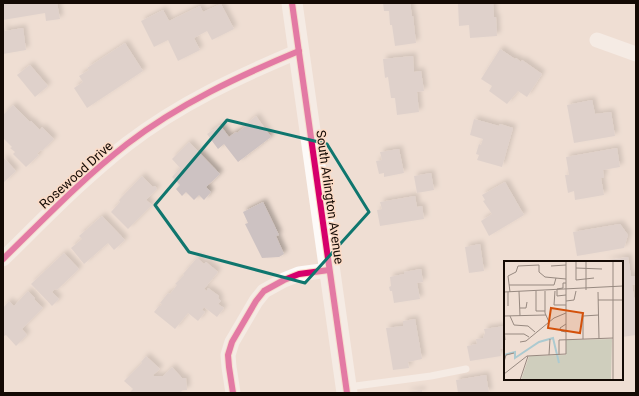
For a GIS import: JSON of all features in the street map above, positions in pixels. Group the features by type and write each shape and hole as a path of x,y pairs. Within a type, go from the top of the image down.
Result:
{"street":[{"name":"South Arlington Avenue","path":"292,3 346,390"},
{"path":"597,40 636,54"},
{"name":"Rosewood Drive","path":"3,260 91,174 127,144 162,119 203,95 241,76 299,51"},
{"path":"233,393 228,355 232,342 256,301 264,291 284,280 299,274 329,270"}],"lane":[{"path":"346,390 466,369"}],"highlighted area":[{"path":"227,120 327,144 369,212 305,283 189,252 155,205"}],"building":[{"path":"3,3 57,3 60,19 46,21 45,13 3,20"},
{"path":"383,3 410,3 416,43 395,46 392,25 390,25 389,11 384,11"},
{"path":"458,3 493,3 494,17 496,17 497,36 470,38 469,25 459,26"},
{"path":"221,4 234,29 212,40 207,31 194,38 200,50 178,61 168,40 154,47 141,21 163,10 169,21 200,6 203,12"},
{"path":"3,22 5,31 23,28 26,50 3,54"},
{"path":"125,43 143,71 87,108 74,88 83,82 79,76 89,70 87,68"},
{"path":"500,49 521,62 522,60 542,74 527,97 518,91 507,104 489,91 492,86 481,79"},
{"path":"413,56 414,72 421,71 424,91 417,92 419,112 397,115 395,98 391,98 388,77 385,78 383,59"},
{"path":"30,65 48,86 35,97 17,75"},
{"path":"592,100 595,114 611,112 615,136 574,143 567,105"},
{"path":"13,105 30,122 31,121 40,130 42,127 54,139 37,154 39,155 26,167 13,154 15,152 10,148 12,147 3,138 3,115"},
{"path":"256,116 271,137 238,162 224,144 218,149 207,134 220,125 229,137 246,126 245,125"},
{"path":"474,119 513,128 502,167 477,160 479,155 476,154 479,144 481,145 483,139 470,135"},
{"path":"189,142 220,174 206,187 211,192 204,200 199,195 194,200 186,192 182,196 176,189 180,185 172,177 180,168 172,159"},
{"path":"617,148 620,167 603,170 604,178 601,178 604,195 575,200 574,191 568,193 565,175 569,175 566,157"},
{"path":"399,149 404,173 384,177 384,173 379,174 376,161 382,160 380,152"},
{"path":"3,157 16,171 3,183"},
{"path":"431,173 434,190 417,193 414,176"},
{"path":"142,176 157,189 146,200 152,205 128,229 111,212 120,202 119,200"},
{"path":"505,182 524,215 489,236 481,221 492,214 483,201 485,200 482,195"},
{"path":"415,196 417,207 422,206 424,219 380,226 377,210 382,209 380,202"},
{"path":"263,202 279,235 276,236 284,254 279,257 262,258 245,224 248,223 243,212"},
{"path":"102,216 125,240 114,250 108,243 84,264 71,248 82,239 79,236"},
{"path":"620,224 628,235 624,248 577,256 573,232"},
{"path":"480,244 484,271 469,273 465,247"},
{"path":"64,253 79,269 57,290 55,289 52,292 59,299 52,306 31,284"},
{"path":"628,257 631,276 635,276 636,281 636,284 632,285 636,309 636,335 623,337 623,261 603,261"},
{"path":"197,258 204,264 206,262 218,272 204,289 207,291 208,288 219,296 218,298 221,301 218,304 224,308 217,317 204,307 202,310 205,312 198,321 188,313 175,329 154,312 162,304 160,303 168,293 170,294 177,285 175,284"},
{"path":"421,269 423,282 417,283 420,299 394,303 392,291 390,291 389,287 391,286 390,277 404,274 404,272"},
{"path":"28,291 43,308 22,329 27,335 16,346 6,335 3,335 3,308 9,301 14,306"},
{"path":"415,319 422,359 408,362 409,368 393,370 386,328 403,326 403,321"},
{"path":"504,326 504,348 500,349 501,356 470,361 467,346 477,344 476,339 483,338 485,333 484,329"},
{"path":"146,356 160,369 153,375 154,376 163,376 172,367 182,378 186,378 187,390 183,390 180,393 129,393 133,389 124,381 142,363 141,362"},
{"path":"486,375 489,393 458,393 456,380"},
{"path":"422,390 422,393 407,393 407,392"}],"cycle path":[{"path":"292,3 347,393"},
{"path":"3,259 94,171 127,144 167,116 210,92 254,70 299,51"},
{"path":"233,393 228,355 232,342 256,301 264,291 284,280 299,274 329,270"}]}
